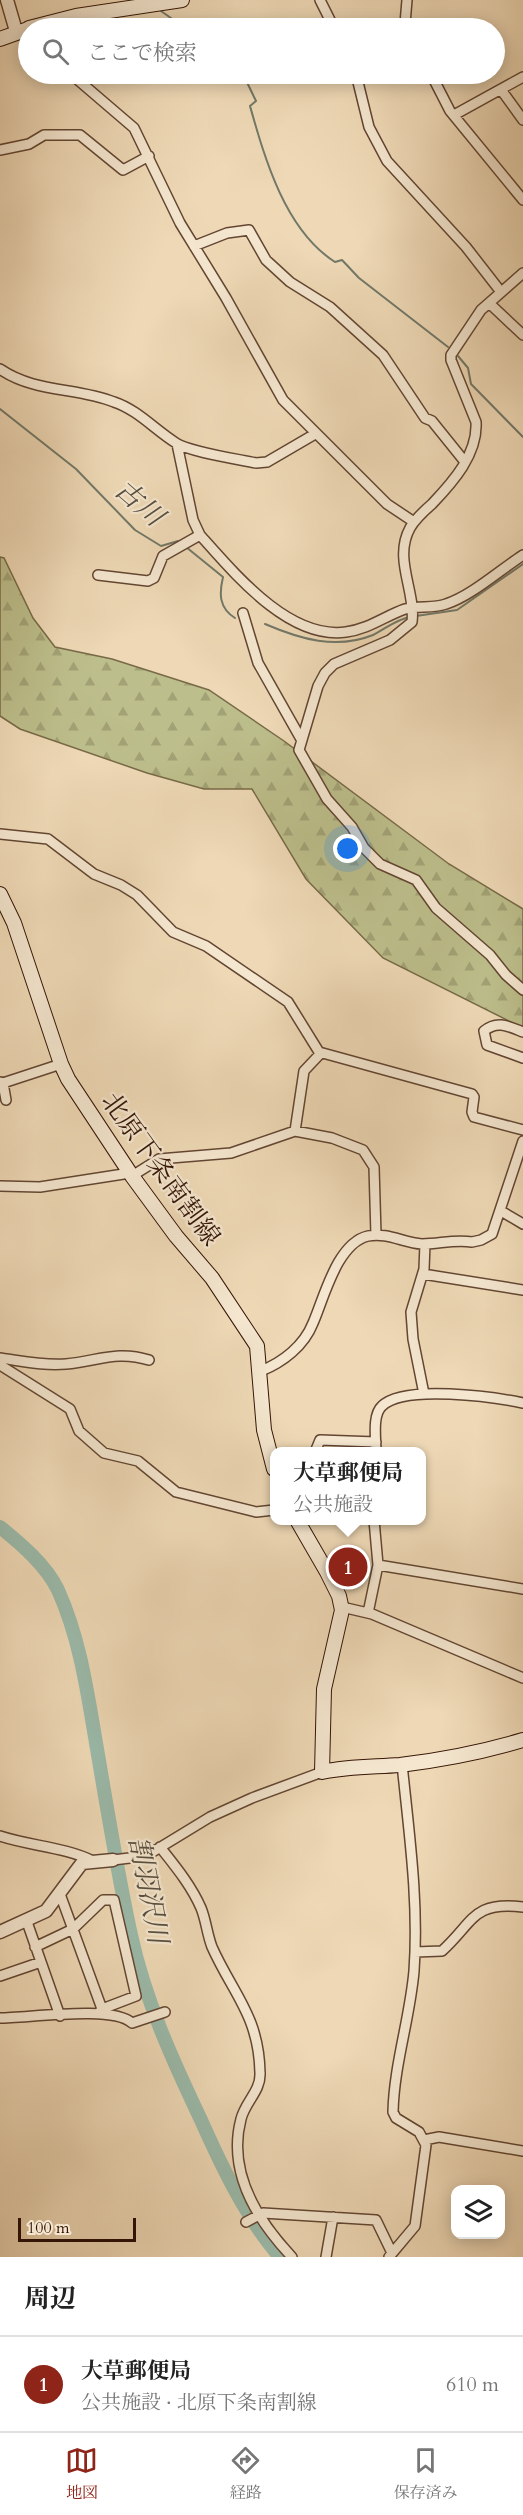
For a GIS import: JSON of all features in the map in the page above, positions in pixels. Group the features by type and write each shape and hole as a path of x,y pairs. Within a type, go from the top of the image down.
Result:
{"main road":[{"path":"68,18 182,0"},
{"path":"0,39 18,32"},
{"name":"北原下条南割線","path":"0,894 17,931 61,1065 131,1175 228,1301 257,1346 261,1371 264,1430 270,1453"},
{"path":"299,1525 327,1572 342,1606 324,1689 322,1772 352,1766 402,1764 444,1758 523,1740"}],"street":[{"path":"7,0 18,19"},
{"path":"320,0 329,18"},
{"path":"406,18 407,0"},
{"path":"454,116 502,91 523,77"},
{"path":"83,84 134,128 180,223 283,400 387,504 414,522"},
{"path":"358,84 369,127 387,161 466,246 501,292"},
{"path":"436,84 454,116 523,200"},
{"path":"502,91 523,120"},
{"path":"0,150 29,144 44,135 80,135 123,170 149,156"},
{"path":"194,246 227,233 249,230 266,260 290,282 330,307 383,355 425,418 432,421 465,462"},
{"path":"523,273 489,303 467,329 451,355 450,360 476,422 475,436 461,471 414,522 405,539 404,555 412,613 390,640 334,664 318,686 300,739 299,750 327,798 352,827 364,848 380,864 416,880 436,908 456,928 490,955 506,975 523,990"},
{"path":"489,303 523,335"},
{"path":"0,369 27,383 47,389 116,402 149,422 177,444 256,463 267,462 315,434"},
{"path":"177,444 193,520 200,535 277,611 310,629 337,633 360,630 440,606 457,600 523,555"},
{"path":"98,575 148,580 154,578 163,556 200,535"},
{"path":"243,614 258,663 300,739"},
{"path":"0,834 48,839 94,874 121,885 137,895 173,932 206,946 288,1002 311,1042 321,1053 381,1067 448,1090 472,1094 474,1117 523,1130"},
{"path":"523,1032 506,1025 492,1025 484,1031 488,1045 523,1058"},
{"path":"295,1131 304,1071 321,1053"},
{"path":"6,1100 2,1082 61,1065"},
{"path":"0,1186 40,1187 131,1175 159,1159 218,1155 295,1131 332,1138 363,1150 370,1158 376,1176 376,1235"},
{"path":"261,1371 288,1357 299,1344 313,1324 321,1298 355,1241 376,1235 426,1244 481,1240 492,1234 523,1141"},
{"path":"501,1211 523,1224"},
{"path":"424,1394 411,1312 423,1274 426,1244"},
{"path":"423,1274 523,1290"},
{"path":"0,1358 64,1365 118,1354 130,1354 149,1360"},
{"path":"0,1365 70,1408 79,1431 104,1453 138,1461 176,1492 256,1512 270,1510"},
{"path":"317,1447 320,1440 328,1439 376,1447 377,1414 383,1404 405,1396 424,1394 477,1396 523,1403"},
{"path":"368,1613 378,1565 374,1525"},
{"path":"378,1565 523,1589"},
{"path":"342,1606 368,1613 523,1678"},
{"path":"246,2222 258,2215 302,2213 376,2220 391,2255 415,2226 424,2140 419,2132 396,2118 393,2112 409,2013 415,1952 413,1869 402,1764"},
{"path":"0,1932 27,1922 46,1911 82,1863 146,1856 221,1812 322,1772"},
{"path":"0,1836 29,1845 81,1855 93,1861"},
{"path":"160,1847 194,1893 202,1910 212,1947 251,2019 260,2080 241,2117 237,2148 242,2184 258,2215 292,2257"},
{"path":"60,1894 101,2011"},
{"path":"0,2018 60,2016 101,2011 136,1996 114,1900 100,1901 73,1929 35,1947"},
{"path":"415,1952 442,1951 450,1940 464,1931 478,1911 489,1907 523,1907"},
{"path":"27,1922 60,2016"},
{"path":"0,1976 40,1962"},
{"path":"101,2011 121,2016 132,2023 164,2012"},
{"path":"424,2140 439,2138 523,2151"},
{"path":"326,2257 333,2217"}],"green space":[{"path":"0,557 4,558 33,618 55,647 112,659 209,690 284,741 449,864 523,909 523,1028 383,958 306,879 252,789 204,789 147,773 20,729 0,716"}],"waterway":[{"path":"161,11 171,18"},
{"path":"248,84 256,101 250,106 270,170 290,213 303,232 335,262 342,260 359,278 448,347"},
{"path":"458,356 468,368 471,384 523,437"},
{"name":"古川","path":"0,409 76,469 135,530 161,546 178,541 181,543"},
{"name":"古川","path":"186,547 223,577 221,589 223,605 235,618"},
{"name":"古川","path":"416,616 457,610 523,564"},
{"name":"古川","path":"265,624 318,641 345,642 373,635 410,617"},
{"name":"割羽沢川","path":"0,1527 47,1572 66,1608 82,1665 121,1887 144,1983 170,2053 226,2174 256,2226 280,2257"}],"place":[{"name":"大草郵便局","path":"348,1567"}]}
